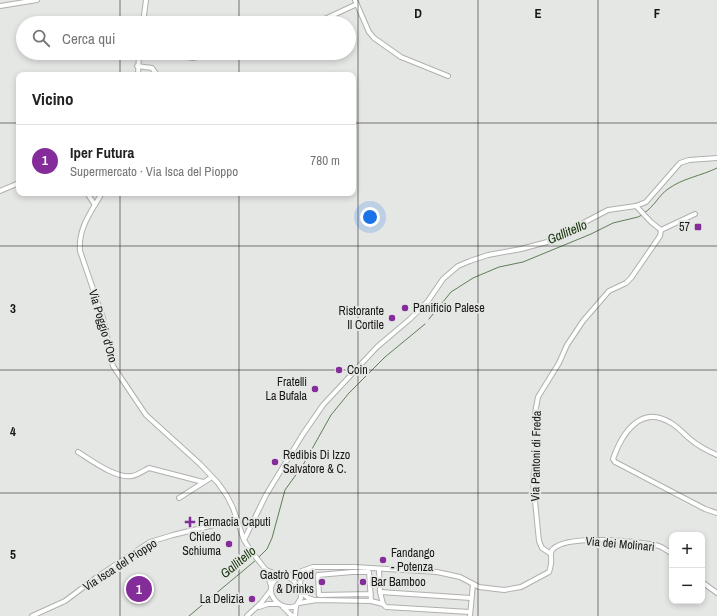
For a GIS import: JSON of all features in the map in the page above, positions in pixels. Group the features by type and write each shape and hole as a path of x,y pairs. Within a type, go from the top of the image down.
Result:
{"street":[{"path":"0,6 37,0"},
{"path":"144,16 146,0"},
{"path":"329,16 356,2 374,38 401,57 448,76"},
{"path":"138,60 138,72"},
{"path":"137,66 152,68 155,72"},
{"path":"244,540 266,495 303,434 323,405 377,347 428,301 443,279 458,266 470,260 488,255 547,242 608,210 637,207 646,202 660,184 680,163 689,160 717,158"},
{"path":"0,191 16,184"},
{"path":"89,196 95,205"},
{"name":"Via Poggio d'Oro","path":"100,196 85,222 82,232 80,251 103,318 109,353 114,366 146,414 212,477 227,496 233,508 244,540 266,570 271,588"},
{"path":"637,207 651,222 662,230 695,214"},
{"name":"Via Pantoni di Freda","path":"551,554 542,548 539,541 533,481 537,443 535,414 538,397 559,363 567,345 583,321 609,291 626,283 660,236 662,230"},
{"path":"717,455 698,444 671,423 652,417 640,420 631,426 613,459 615,462 626,468 717,513"},
{"path":"78,452 119,475 134,476 149,468 203,482"},
{"path":"180,498 212,477"},
{"name":"Via Isca del Pioppo","path":"32,616 65,601 97,577 150,542 222,523 237,522"},
{"name":"Via dei Molinari","path":"551,554 552,549 557,546 576,540 650,544 660,547 669,552"},
{"path":"266,570 282,576 288,576 307,569 379,569 437,572 460,578 479,587 504,590 521,587 549,572 552,564 551,554"},
{"path":"295,616 297,605 301,598 301,578 307,569"},
{"path":"371,594 319,595 318,575 352,569 369,572 371,594 371,601"},
{"path":"379,569 380,592 383,604"},
{"path":"247,616 256,608 275,580 282,576"},
{"path":"288,576 308,598 317,600 371,601 383,604 386,607 470,614 473,584"},
{"path":"705,584 717,593"},
{"path":"271,588 281,605 292,616"},
{"path":"380,592 471,598"},
{"path":"256,608 268,604 281,605 289,608 317,600"}],"waterway":[{"name":"Gallitello","path":"644,213 674,185 717,168"},
{"name":"Gallitello","path":"429,319 451,292 473,278 499,267 523,262 591,234 613,223 642,215"},
{"name":"Gallitello","path":"258,558 267,549 272,538 285,490 303,465 331,415 349,393 385,357 425,324"},
{"name":"Gallitello","path":"189,616 256,560"}],"place":[{"name":"57","path":"698,227"},
{"name":"Panificio Palese","path":"405,308"},
{"name":"Ristorante Il Cortile","path":"392,318"},
{"name":"Coin","path":"339,370"},
{"name":"Fratelli La Bufala","path":"315,389"},
{"name":"Redibis Di Izzo Salvatore & C.","path":"275,462"},
{"name":"Farmacia Caputi","path":"190,522"},
{"name":"Chiedo Schiuma","path":"229,544"},
{"name":"Fandango - Potenza","path":"383,560"},
{"name":"Gastrò Food & Drinks","path":"322,582"},
{"name":"Bar Bamboo","path":"363,582"},
{"name":"Iper Futura","path":"139,589"},
{"name":"La Delizia","path":"252,599"}]}
